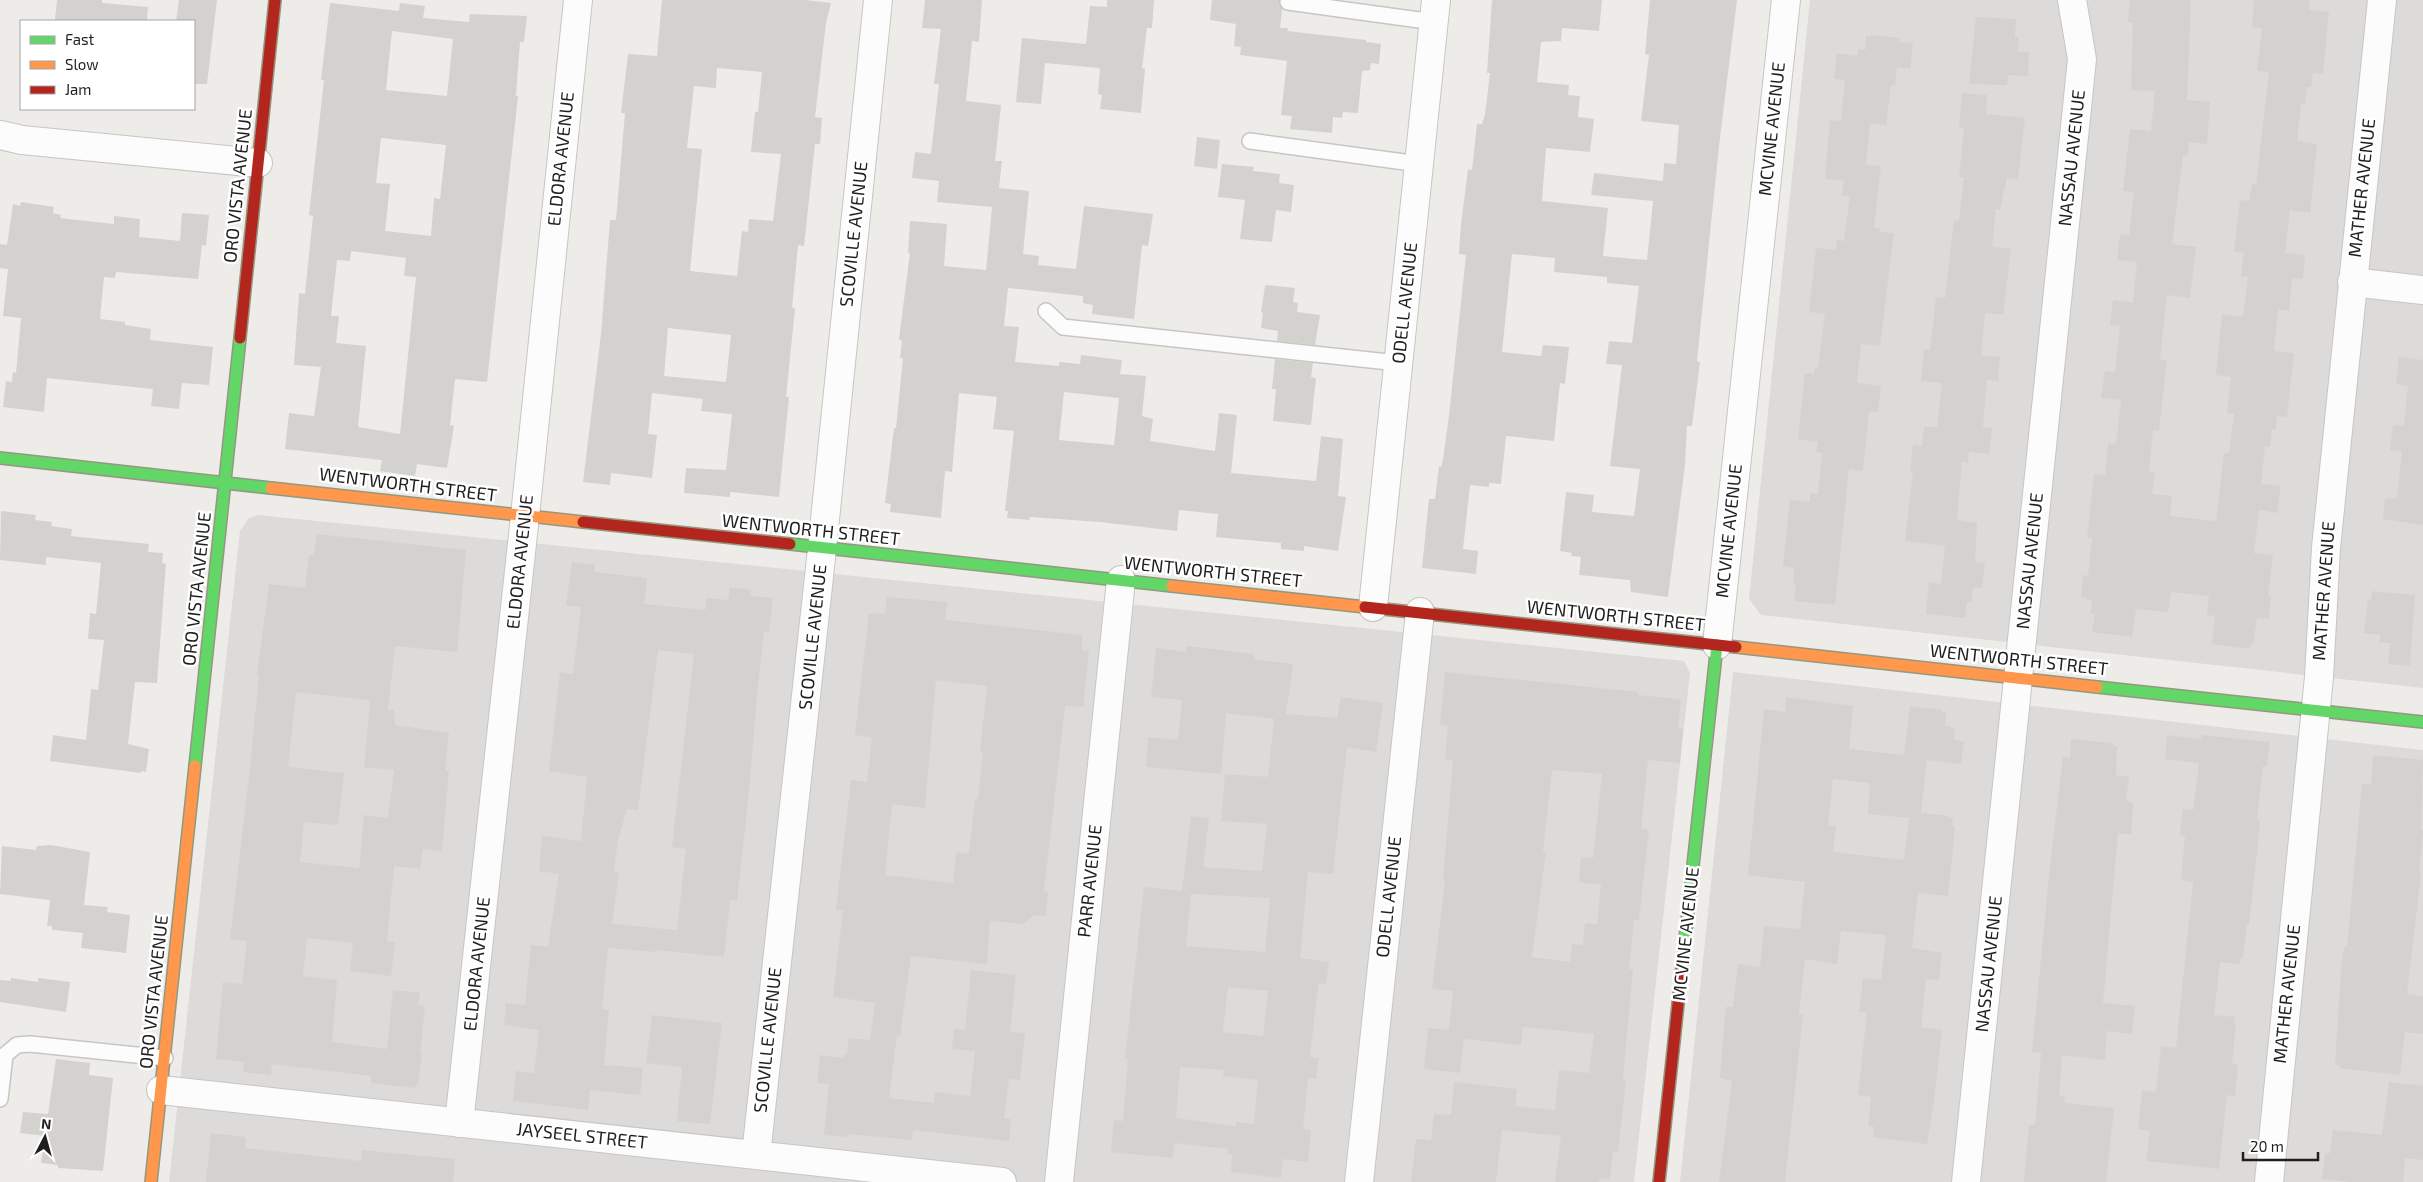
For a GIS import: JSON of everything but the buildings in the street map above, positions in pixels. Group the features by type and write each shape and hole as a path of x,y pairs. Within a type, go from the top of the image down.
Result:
{"street":[{"name":"ORO VISTA AVENUE","path":"151,1182 275,0"},
{"name":"ELDORA AVENUE","path":"459,1123 525,516 578,0"},
{"name":"SCOVILLE AVENUE","path":"756,1155 822,549 878,0"},
{"name":"MCVINE AVENUE","path":"1659,1182 1786,0"},
{"name":"NASSAU AVENUE","path":"1966,1182 2082,59 2072,0"},
{"name":"MATHER AVENUE","path":"2269,1182 2319,677 2326,548 2382,0"},
{"name":"ODELL AVENUE","path":"1373,607 1435,11"},
{"path":"0,135 22,140 258,163"},
{"path":"2352,282 2423,290"},
{"name":"WENTWORTH STREET","path":"0,458 226,481 822,549 1420,612 2423,722"},
{"name":"PARR AVENUE","path":"1059,1182 1121,580"},
{"name":"ODELL AVENUE","path":"1359,1182 1420,612"},
{"name":"JAYSEEL STREET","path":"161,1090 1002,1182"}],"lane":[{"path":"1288,2 1435,11"},
{"path":"1250,141 1419,164"},
{"path":"1046,311 1063,326 1072,328 1398,363"},
{"path":"0,1098 5,1055 17,1045 30,1044 165,1058"}],"shaded area":[{"path":"1810,0 2423,0 2423,688 1761,615 1749,599"},
{"path":"258,515 1684,661 1690,673 1634,1182 169,1182 240,531 249,518"},
{"path":"1733,672 2423,750 2423,1182 1680,1182"}],"traffic: fast":[{"path":"195,766 240,338"},
{"path":"0,458 271,488"},
{"path":"790,544 1172,586"},
{"path":"1684,948 1717,645"},
{"path":"2097,687 2423,722"}],"traffic: slow":[{"path":"271,488 583,522"},
{"path":"1172,586 1365,607"},
{"path":"1736,647 2097,687"},
{"path":"151,1182 195,766"}],"traffic: jam":[{"path":"240,338 275,0"},
{"path":"583,522 790,544"},
{"path":"1365,607 1736,647"},
{"path":"1659,1182 1684,948"}]}
